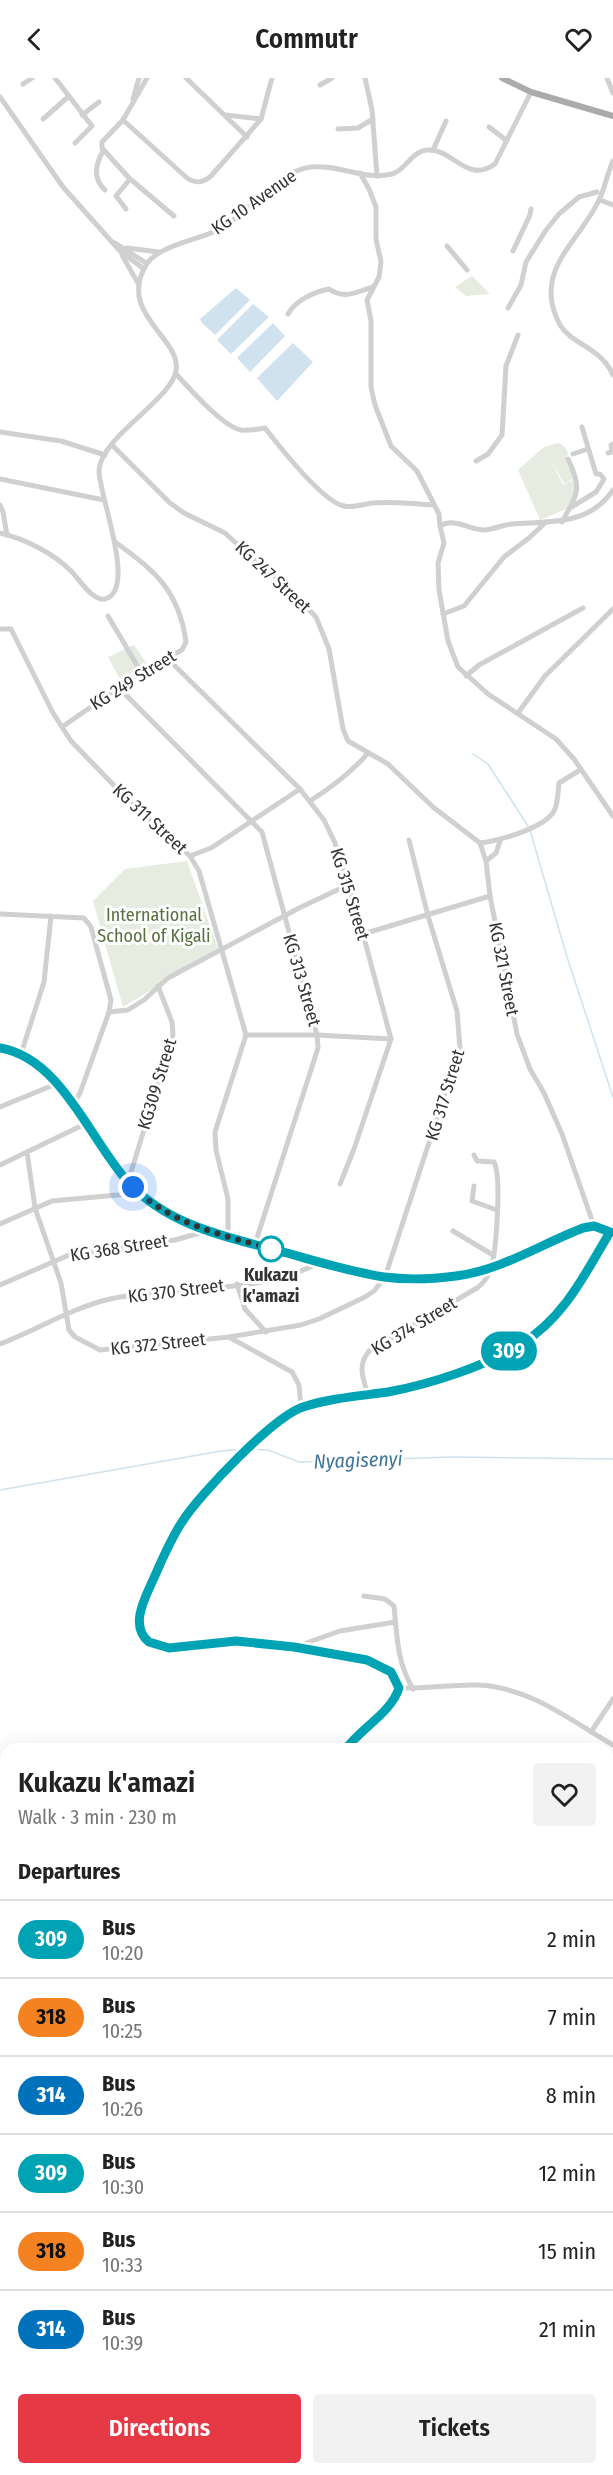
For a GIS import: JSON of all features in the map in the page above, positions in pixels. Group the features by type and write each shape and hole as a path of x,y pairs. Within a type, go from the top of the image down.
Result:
{"main road":[{"path":"502,78 531,92 613,116"},
{"path":"0,1048 21,1054 33,1061 56,1084 128,1182 139,1192 167,1213 207,1231 385,1277 431,1278 491,1269 572,1233 594,1226 611,1230"}],"street":[{"path":"23,84 32,78"},
{"path":"55,78 97,132"},
{"path":"186,78 209,103 226,115 247,137"},
{"path":"123,120 187,178 197,183 211,176 261,119 272,78"},
{"path":"320,85 332,78"},
{"path":"365,78 373,119 377,176 392,174 417,153 433,150 462,166 482,171 495,164 531,92"},
{"path":"607,78 613,93"},
{"path":"105,190 98,183 96,176 98,160 103,152 102,142 123,120 144,83 137,79 132,104"},
{"path":"0,97 63,187 111,241 145,266 139,285 140,304 176,361 176,374 171,383 112,445 99,470 118,560 117,583 113,593 107,599 101,600 94,596 69,569 55,558 23,540 0,533"},
{"path":"43,119 68,97"},
{"path":"82,115 99,102"},
{"path":"226,115 261,119"},
{"path":"338,129 358,129 373,119"},
{"path":"433,150 446,121"},
{"path":"75,143 92,126"},
{"path":"489,127 506,140"},
{"path":"103,152 130,179 174,216"},
{"path":"613,161 600,200 553,273 550,283 551,297 561,326 608,363 613,375"},
{"name":"KG 10 Avenue","path":"145,266 161,252 220,229 279,183 302,169 324,167 377,176"},
{"path":"360,173 376,207 376,239 381,262 381,271 367,300 371,321 371,387 375,405 392,446 417,471 439,514 444,543 438,562 443,614 455,662 466,676 488,694 556,739 574,759 613,816"},
{"path":"126,209 116,196 130,179"},
{"path":"508,308 521,285 526,262 546,230 559,214 579,197 597,192"},
{"path":"600,200 613,205"},
{"path":"513,251 531,209"},
{"path":"447,246 467,270"},
{"path":"121,249 161,252"},
{"path":"121,249 139,285"},
{"path":"288,314 304,298 323,290 329,289 338,295 346,296 373,287"},
{"path":"476,461 488,454 502,435 506,366 518,336"},
{"path":"176,374 213,411 224,418 227,424 241,430 265,429 288,458 334,502 346,507 374,502 433,505"},
{"path":"570,508 596,492 604,479 600,474 596,474 582,427"},
{"path":"0,432 61,441 105,455"},
{"path":"608,453 612,452 610,445 613,444"},
{"name":"KG 247 Street","path":"112,445 184,513 225,533 281,581 316,618 329,649 345,736 348,741 368,753"},
{"path":"562,522 578,493 571,456 588,449"},
{"path":"0,479 104,500"},
{"path":"440,526 450,522 486,530 502,525 562,522 589,513 613,490"},
{"path":"0,505 7,535"},
{"path":"443,614 464,606 504,557 546,522"},
{"name":"KG 249 Street","path":"62,727 141,672 182,650 186,642 174,600 158,575 115,542"},
{"path":"466,676 480,665 583,608"},
{"path":"518,713 545,676 613,609"},
{"path":"108,616 141,672"},
{"name":"KG 311 Street","path":"0,629 11,629 17,638 62,727 111,783 165,836 190,856 199,871 246,1035"},
{"name":"KG 315 Street","path":"168,659 300,789 330,832 363,934 391,1039"},
{"name":"KG 313 Street","path":"118,687 261,832 266,841 317,1035 318,1048 255,1244"},
{"path":"310,801 330,789 354,769 368,753 388,764 433,807 480,843 500,841 543,823 555,808 559,783 580,770"},
{"path":"190,856 211,848 300,789"},
{"name":"KG 317 Street","path":"385,1277 460,1048 457,1011 428,916 409,840"},
{"path":"486,861 496,853 500,841"},
{"name":"KG 321 Street","path":"480,843 486,861 490,896 517,1034 530,1069 544,1093 562,1134 594,1226"},
{"path":"109,1012 128,1010 144,1000 168,978 284,916 348,885"},
{"path":"363,934 490,896"},
{"path":"0,914 84,918 89,922 111,1000 109,1012 80,1093 73,1105"},
{"path":"21,1054 44,982 51,916"},
{"name":"KG309 Street","path":"128,1182 173,1035 172,1022 158,986"},
{"path":"228,1237 228,1199 216,1150 215,1132 246,1035 317,1035 391,1039 340,1184"},
{"path":"0,1107 56,1084"},
{"path":"0,1165 85,1124"},
{"name":"KG 372 Street","path":"27,1152 35,1208 61,1283 72,1334 103,1351 266,1332 301,1324 340,1310 370,1294 385,1277"},
{"path":"474,1155 477,1161 493,1162 496,1167 497,1210 491,1269"},
{"path":"474,1186 471,1201 497,1210"},
{"path":"0,1224 52,1201 139,1192"},
{"path":"453,1230 493,1255"},
{"path":"399,1688 391,1672 367,1660 294,1647 236,1641 160,1647 145,1640 141,1629 141,1611 181,1524 197,1503 252,1445 282,1418 301,1408 420,1384 498,1357 531,1338 554,1319 566,1304 611,1230"},
{"name":"KG 368 Street","path":"0,1285 52,1261 82,1252 185,1238 207,1231"},
{"name":"KG 370 Street","path":"0,1344 66,1314 111,1299 292,1276 320,1262"},
{"name":"KG 374 Street","path":"368,1395 361,1364 369,1351 477,1288 485,1281 491,1269"},
{"path":"237,1284 245,1309 266,1332"},
{"path":"229,1337 292,1372 299,1384 301,1408"},
{"path":"364,1596 389,1600 394,1606 401,1666 413,1689"},
{"path":"294,1647 340,1631 395,1622"},
{"path":"399,1688 477,1684 508,1688 544,1704 610,1743"},
{"path":"351,1743 391,1704 399,1688"},
{"path":"591,1732 613,1699"}],"green space":[{"path":"472,276 490,294 466,296 455,287"},
{"path":"558,443 564,446 568,453 566,459 574,478 564,484 550,458 563,485 573,480 576,493 566,509 540,520 518,470 544,447"},
{"path":"134,645 147,664 120,679 108,657"},
{"name":"International School of Kigali","path":"187,861 218,949 123,1007 93,901 125,869"}],"water":[{"path":"236,288 250,300 215,335 200,319"},
{"path":"253,304 269,317 231,354 217,340"},
{"path":"273,323 285,336 250,372 237,358"},
{"path":"293,343 313,362 277,401 257,378"}],"waterway":[{"path":"473,754 488,764 528,826"},
{"path":"530,830 567,957 613,1097"},
{"name":"Nyagisenyi","path":"0,1490 221,1451 245,1449"},
{"name":"Nyagisenyi","path":"250,1449 268,1450 299,1462 452,1457 613,1459"}],"bus line":[{"name":"309","path":"0,1048 21,1054 42,1069 73,1105 113,1164 128,1182 153,1204 180,1220 228,1237 385,1277 431,1278 457,1276 491,1269 583,1228 594,1226 610,1232 566,1304 540,1332 498,1357 474,1367 420,1384 318,1403 287,1414 252,1445 186,1515 170,1543 139,1617 145,1640 160,1647 169,1648 236,1641 294,1647 367,1660 384,1667 391,1672 398,1684 396,1698 350,1743"}],"place":[{"name":"Kukazu k'amazi","path":"271,1249"}],"route":[{"path":"133,1187 153,1204 180,1220 228,1237 276,1250 271,1249"}]}
